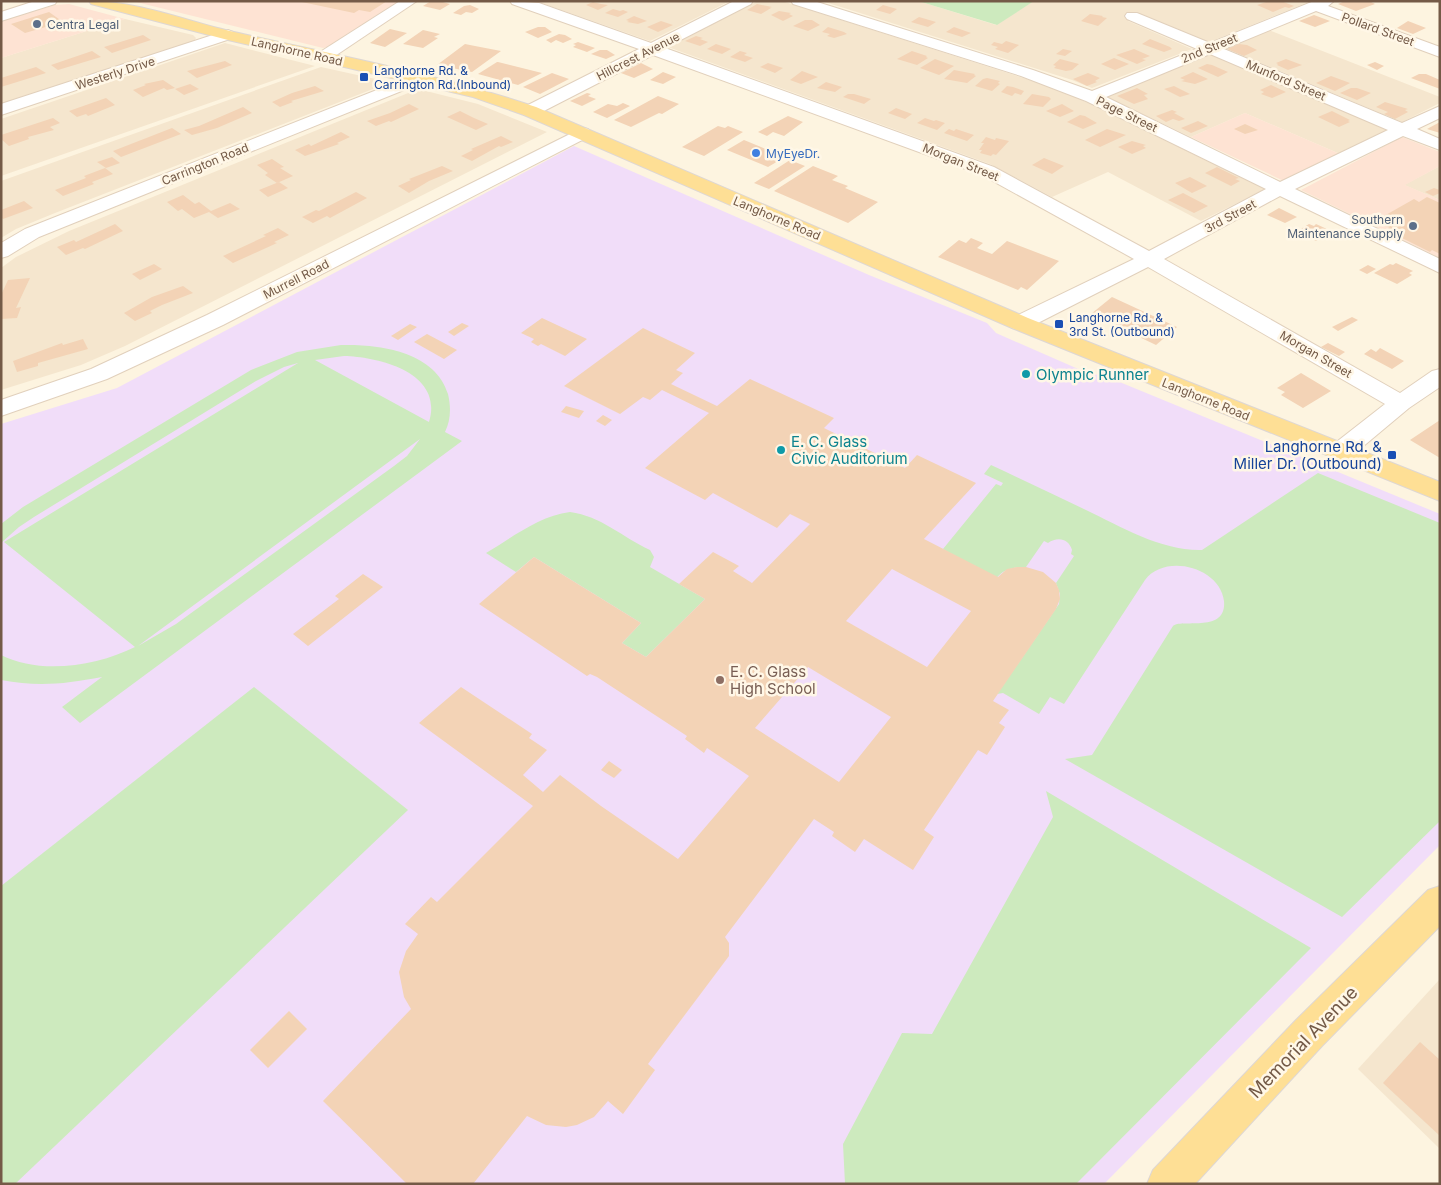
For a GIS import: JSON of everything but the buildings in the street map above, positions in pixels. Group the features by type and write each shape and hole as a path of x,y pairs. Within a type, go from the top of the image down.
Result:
{"main road":[{"name":"Langhorne Road","path":"96,1 228,35 478,93 530,111 1020,323 1339,453 1440,492"},
{"name":"Memorial Avenue","path":"1167,1184 1309,1033 1440,902"}],"street":[{"path":"1,17 50,1"},
{"path":"323,57 410,1"},
{"name":"Morgan Street","path":"516,1 988,170 1401,402"},
{"name":"Hillcrest Avenue","path":"530,111 746,1"},
{"name":"Page Street","path":"798,1 1027,73 1092,97 1440,267"},
{"name":"2nd Street","path":"1092,97 1321,4"},
{"name":"Pollard Street","path":"1321,4 1440,52"},
{"name":"Munford Street","path":"1132,16 1440,145"},
{"name":"Westerly Drive","path":"1,110 228,35"},
{"name":"Carrington Road","path":"1,252 32,233 398,86 409,77"},
{"name":"3rd Street","path":"1020,323 1149,259 1280,189 1440,111"},
{"name":"Murrell Road","path":"1,408 99,374 214,320 582,133"},
{"path":"1339,453 1401,402 1440,376"}],"shaded area":[{"path":"132,1 402,1 331,46 323,48"},
{"path":"536,1 730,1 650,41"},
{"path":"758,1 782,1 1061,90 1265,189 1201,221 1108,172 1052,197 990,164 668,47"},
{"path":"822,1 918,1 996,25 1034,1 1311,1 1207,43 1136,13 1128,21 1192,49 1092,88"},
{"path":"69,4 125,19 1,58 1,21 55,5"},
{"path":"125,19 193,35 196,38 194,41 1,106 1,58"},
{"path":"1269,30 1440,97 1440,103 1402,122 1225,48"},
{"path":"225,43 315,66 1,176 1,119"},
{"path":"1210,54 1388,130 1340,154 1245,113 1191,137 1107,97"},
{"path":"321,67 380,80 373,89 55,213 16,229 1,238 1,181"},
{"path":"418,89 478,104 547,132 125,346 81,365 1,390 1,268 16,257 69,231"},
{"path":"1245,113 1340,154 1286,182 1191,137"},
{"path":"1402,137 1440,152 1440,166 1405,185 1440,200 1440,258 1301,190"},
{"name":"E. C. Glass High School","path":"574,146 869,275 987,323 996,333 1076,368 1122,383 1440,514 1440,845 1104,1184 1,1184 1,424 117,388"},
{"path":"1440,166 1440,200 1404,185"},
{"path":"1440,979 1440,1149 1358,1069"}],"green space":[{"path":"918,1 1034,1 997,25"},
{"path":"341,345 356,345 388,349 418,359 431,368 441,380 448,394 450,413 445,432 462,441 80,723 62,707 102,677 51,684 1,680 1,655 33,665 68,666 104,659 135,647 4,542 298,363 284,367 256,381 34,517 1,543 1,524 23,507 251,370 297,352","holes":["344,356 359,357 391,364 406,371 418,380 427,391 431,405 429,422 315,360","420,439 407,456 394,466 176,624 138,646"]},
{"path":"991,465 1142,537 1172,547 1187,549 1202,550 1318,473 1440,523 1440,821 1342,917 1065,759 1092,755 1173,626 1177,624 1202,623 1218,618 1223,611 1224,601 1220,589 1203,572 1178,566 1165,567 1154,572 1145,580 1064,704 1050,697 1039,714 1003,693 997,694 1059,604 1060,594 1056,583 1074,556 1071,554 1071,546 1066,541 1059,539 1048,543 1044,541 1026,567 1009,569 1001,573 995,580 943,549 996,484 1001,486 1003,483 984,474"},
{"path":"570,512 602,522 650,550 654,557 650,567 705,599 646,657 622,643 641,623 534,557 516,572 486,553 537,523 559,514"},
{"path":"254,687 408,810 15,1184 1,1184 1,886"},
{"path":"1046,791 1311,948 1076,1184 845,1184 843,1144 902,1033 932,1034 1053,817"}],"place":[{"name":"Centra Legal","path":"37,24"},
{"name":"Langhorne Rd. & Carrington Rd.(Inbound)","path":"364,77"},
{"name":"MyEyeDr.","path":"756,153"},
{"name":"Southern Maintenance Supply","path":"1413,226"},
{"name":"Langhorne Rd. & 3rd St. (Outbound)","path":"1059,324"},
{"name":"Olympic Runner","path":"1026,374"},
{"name":"E. C. Glass Civic Auditorium","path":"781,450"},
{"name":"Langhorne Rd. & Miller Dr. (Outbound)","path":"1392,455"},
{"name":"E. C. Glass High School","path":"720,680"}]}
